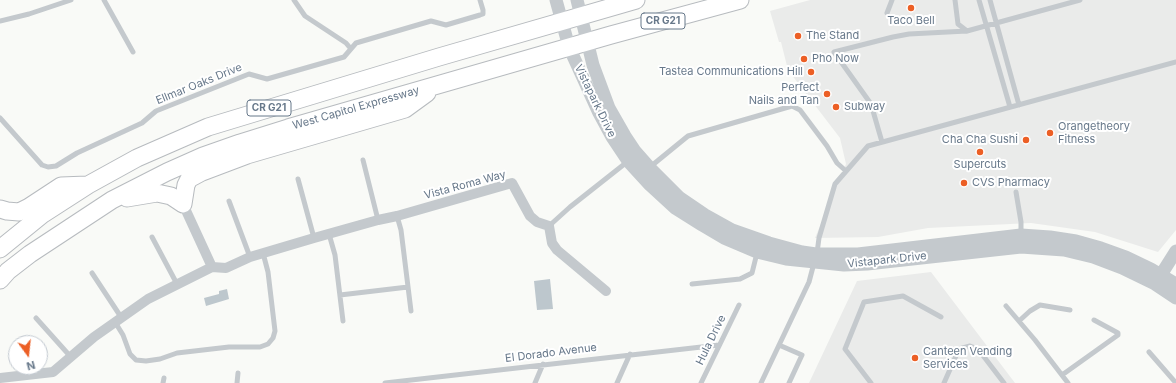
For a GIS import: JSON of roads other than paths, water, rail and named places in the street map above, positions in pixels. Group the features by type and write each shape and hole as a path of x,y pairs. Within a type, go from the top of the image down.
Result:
{"highway":[{"name":"CR G21","path":"0,249 43,214 88,185 137,158 208,127 438,57 562,22 579,8 636,0"},
{"name":"West Capitol Expressway","path":"0,280 8,271 30,254 112,200 167,172 240,143 438,84 740,0"},
{"path":"112,200 157,193 172,196 183,204 186,185 189,179 202,172 247,155 405,109 438,84"},
{"path":"0,209 7,212 19,212 30,207 61,186 88,185"}],"street":[{"name":"Vistapark Drive","path":"556,0 569,47 599,113 612,137 628,161 650,185 675,208 702,226 719,235 757,252 786,259 815,258 1021,241 1050,237 1076,241 1126,257 1169,285"},
{"name":"Vistapark Drive","path":"579,8 593,65 609,108 635,151 650,168 680,198 705,215 732,230 802,252 815,258"},
{"name":"Vista Roma Way","path":"0,378 53,372 70,356 118,319 148,299 212,267 226,268 250,257 378,220 397,216 512,183 530,216 537,222 548,226"},
{"path":"183,204 212,267"},
{"path":"548,226 552,243 557,250 606,291"},
{"path":"1169,285 1176,251"}],"lane":[{"path":"0,21 29,14 71,0"},
{"path":"104,0 133,52"},
{"path":"294,0 305,16 346,43 351,49"},
{"name":"Ellmar Oaks Drive","path":"0,118 42,165 48,168 56,166 77,153 142,123 156,110 249,74 267,79 344,57 356,43 431,21 446,24 483,14 480,0"},
{"path":"887,13 892,0"},
{"path":"954,0 958,24 967,32"},
{"path":"979,0 1010,107"},
{"path":"990,0 1019,105"},
{"path":"882,142 871,104 834,52 909,34 967,32 1080,0"},
{"path":"761,383 809,282 819,238 835,184 868,146 1176,62"},
{"path":"650,168 688,136 792,106 800,110 827,146 837,163 846,171"},
{"path":"363,160 378,220"},
{"path":"548,226 628,161"},
{"path":"298,179 314,238"},
{"path":"1016,192 1021,222 1021,241"},
{"path":"229,200 250,257"},
{"path":"397,216 401,230 411,311"},
{"path":"330,234 335,255 343,321"},
{"path":"152,237 177,284"},
{"path":"692,284 740,278 752,273 757,252"},
{"path":"92,273 118,319 130,354 136,360 146,361 160,359 178,353 229,347 260,347 268,344 274,338 275,331 268,272 263,253"},
{"path":"340,295 408,287"},
{"path":"871,383 845,349 864,302 903,296 941,317"},
{"name":"Hula Drive","path":"701,383 739,305"},
{"path":"1019,321 1030,311 1040,305 1070,310"},
{"path":"1006,306 1068,383"},
{"path":"36,318 70,356"},
{"path":"1062,375 1118,335 1118,333 1094,320"},
{"name":"El Dorado Avenue","path":"385,383 424,381 543,364 719,345"},
{"path":"779,345 802,355 790,383"},
{"path":"944,383 959,350 970,346 978,349 1004,383"},
{"path":"1149,352 1176,383"},
{"path":"617,383 630,354"},
{"path":"534,383 543,364"},
{"path":"237,383 238,373"}],"place":[{"name":"Taco Bell","path":"911,8"},
{"name":"The Stand","path":"798,36"},
{"name":"Pho Now","path":"804,59"},
{"name":"Tastea Communications Hill","path":"811,72"},
{"name":"Perfect Nails and Tan","path":"827,94"},
{"name":"Subway","path":"836,107"},
{"name":"Orangetheory Fitness","path":"1050,133"},
{"name":"Cha Cha Sushi","path":"1026,140"},
{"name":"Supercuts","path":"980,152"},
{"name":"CVS Pharmacy","path":"964,183"},
{"name":"Canteen Vending Services","path":"915,358"}]}
